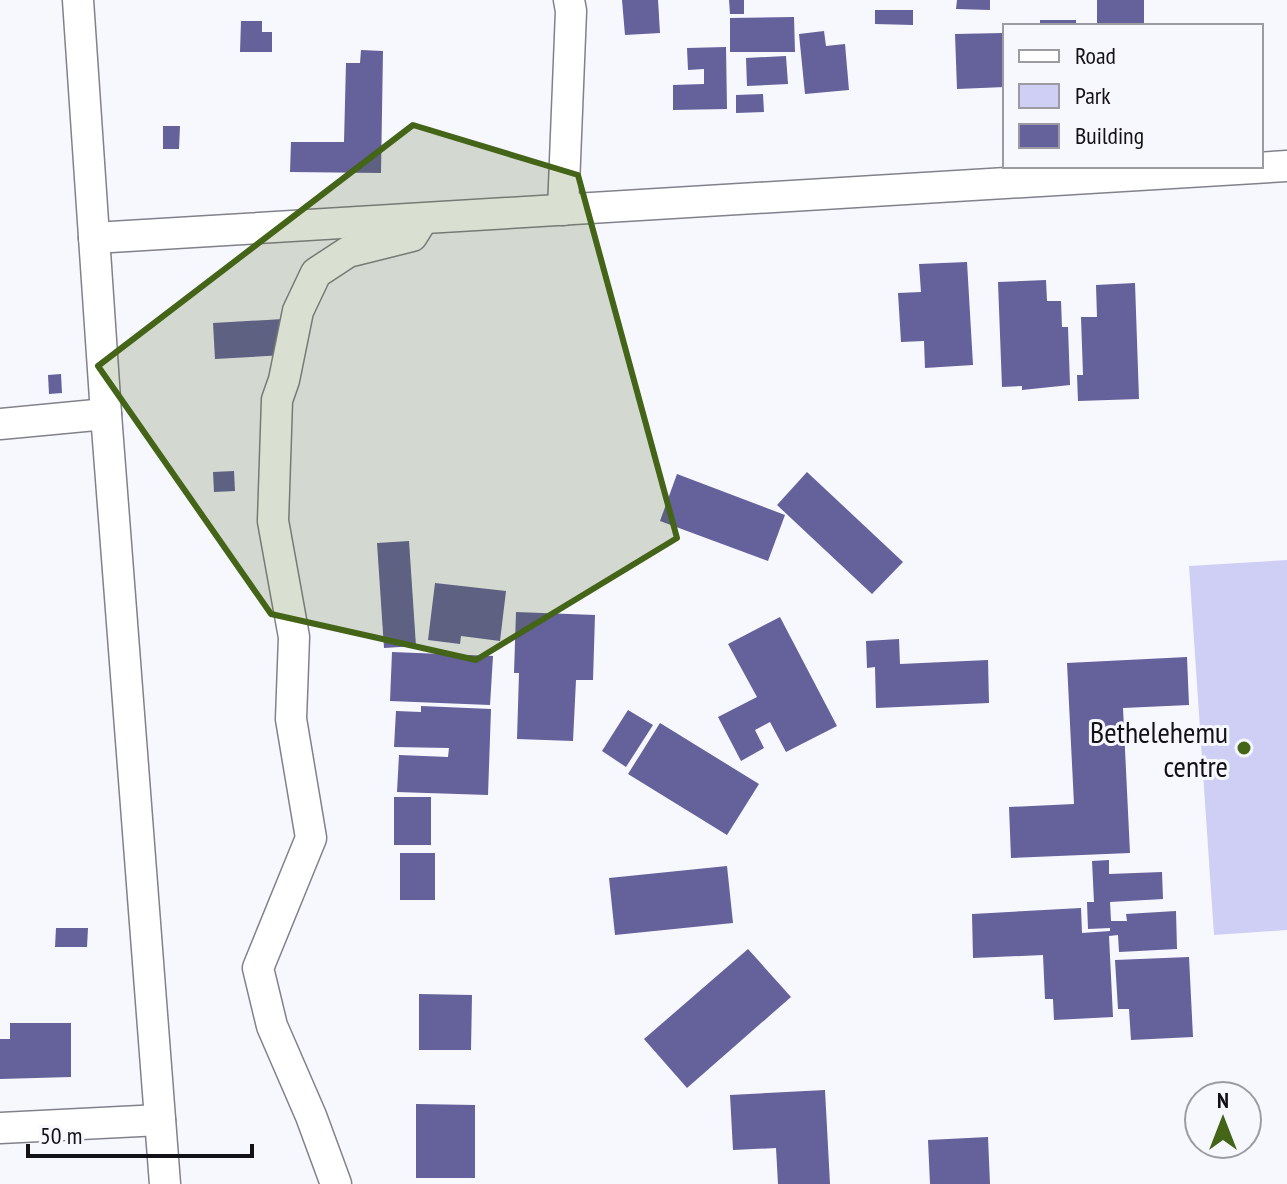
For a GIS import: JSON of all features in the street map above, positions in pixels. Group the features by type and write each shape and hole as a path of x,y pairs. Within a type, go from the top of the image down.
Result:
{"street":[{"path":"78,0 106,414 165,1184"},
{"path":"563,210 569,0"},
{"path":"1263,167 1287,166"},
{"path":"94,238 1254,168"},
{"path":"336,1184 272,1026 258,968 311,838 291,719 294,637 273,521 277,400 298,311 316,273 348,252 412,236 423,218"},
{"path":"0,424 106,414"},
{"path":"0,1128 160,1120"}],"highlighted area":[{"path":"413,125 578,175 677,538 476,660 271,614 98,366"}],"green space":[{"name":"Bethelehemu centre","path":"1287,560 1287,930 1214,935 1189,566"}],"building":[{"path":"622,0 658,0 660,33 625,35"},
{"path":"729,0 744,0 744,14 730,14"},
{"path":"957,0 990,0 990,10 956,9"},
{"path":"1097,0 1144,0 1144,24 1097,24"},
{"path":"875,10 913,10 913,25 875,24"},
{"path":"794,17 795,52 730,52 730,18"},
{"path":"1040,20 1076,20 1076,24 1040,24"},
{"path":"241,21 262,21 262,32 272,32 272,52 240,52"},
{"path":"824,31 826,46 845,44 849,90 805,94 799,34"},
{"path":"1003,33 1003,87 957,89 955,34"},
{"path":"726,47 727,109 673,110 673,85 704,84 704,69 688,70 687,48"},
{"path":"361,50 383,51 381,173 290,172 291,142 344,142 346,63 360,63"},
{"path":"786,56 788,84 747,86 746,58"},
{"path":"763,94 764,112 736,113 736,95"},
{"path":"163,126 180,126 179,149 163,149"},
{"path":"967,262 973,365 925,368 924,341 901,342 898,293 921,292 919,264"},
{"path":"1046,280 1047,301 1061,301 1062,327 1068,327 1070,385 1022,390 1022,386 1002,387 998,282"},
{"path":"1135,283 1139,399 1078,401 1077,375 1083,375 1081,317 1097,317 1096,285"},
{"path":"283,319 285,355 215,359 213,323"},
{"path":"61,374 62,393 49,394 48,375"},
{"path":"234,471 235,491 214,492 213,472"},
{"path":"807,472 903,562 872,594 777,505"},
{"path":"677,474 785,515 768,561 660,521"},
{"path":"409,541 416,646 384,648 377,543"},
{"path":"435,583 506,591 500,641 461,636 460,644 428,640"},
{"path":"516,612 595,615 593,680 576,680 573,741 517,739 519,673 514,673"},
{"path":"780,617 837,726 786,752 770,722 755,730 764,748 741,761 718,717 757,697 728,644"},
{"path":"899,639 900,664 988,660 989,703 876,708 875,667 867,668 866,641"},
{"path":"392,652 493,656 490,705 390,701"},
{"path":"1187,657 1189,705 1123,708 1130,853 1011,858 1009,807 1074,804 1067,663"},
{"path":"421,706 491,709 488,795 397,792 399,755 448,757 449,748 394,747 396,711 421,712"},
{"path":"628,710 653,725 626,767 602,751"},
{"path":"660,723 759,784 727,835 628,774"},
{"path":"394,797 431,797 431,845 394,845"},
{"path":"400,853 435,853 435,900 400,900"},
{"path":"1109,860 1109,874 1162,872 1163,899 1110,902 1111,921 1127,921 1126,914 1176,911 1177,949 1119,952 1118,935 1109,936 1113,1017 1054,1020 1053,999 1045,999 1043,955 973,958 972,914 1081,908 1082,933 1110,931 1110,928 1088,929 1087,902 1094,902 1092,861"},
{"path":"727,866 733,923 615,935 609,878"},
{"path":"56,928 88,928 87,947 55,947"},
{"path":"748,949 791,997 687,1088 644,1039"},
{"path":"1189,957 1193,1037 1131,1040 1129,1009 1118,1009 1115,960"},
{"path":"419,994 472,995 471,1050 419,1050"},
{"path":"10,1023 71,1023 71,1077 0,1079 0,1039 10,1039"},
{"path":"825,1090 830,1184 778,1184 776,1148 733,1150 730,1095"},
{"path":"416,1104 475,1105 475,1178 416,1178"},
{"path":"988,1137 990,1184 930,1184 928,1140"}],"place":[{"name":"Bethelehemu centre","path":"1244,748"}]}
